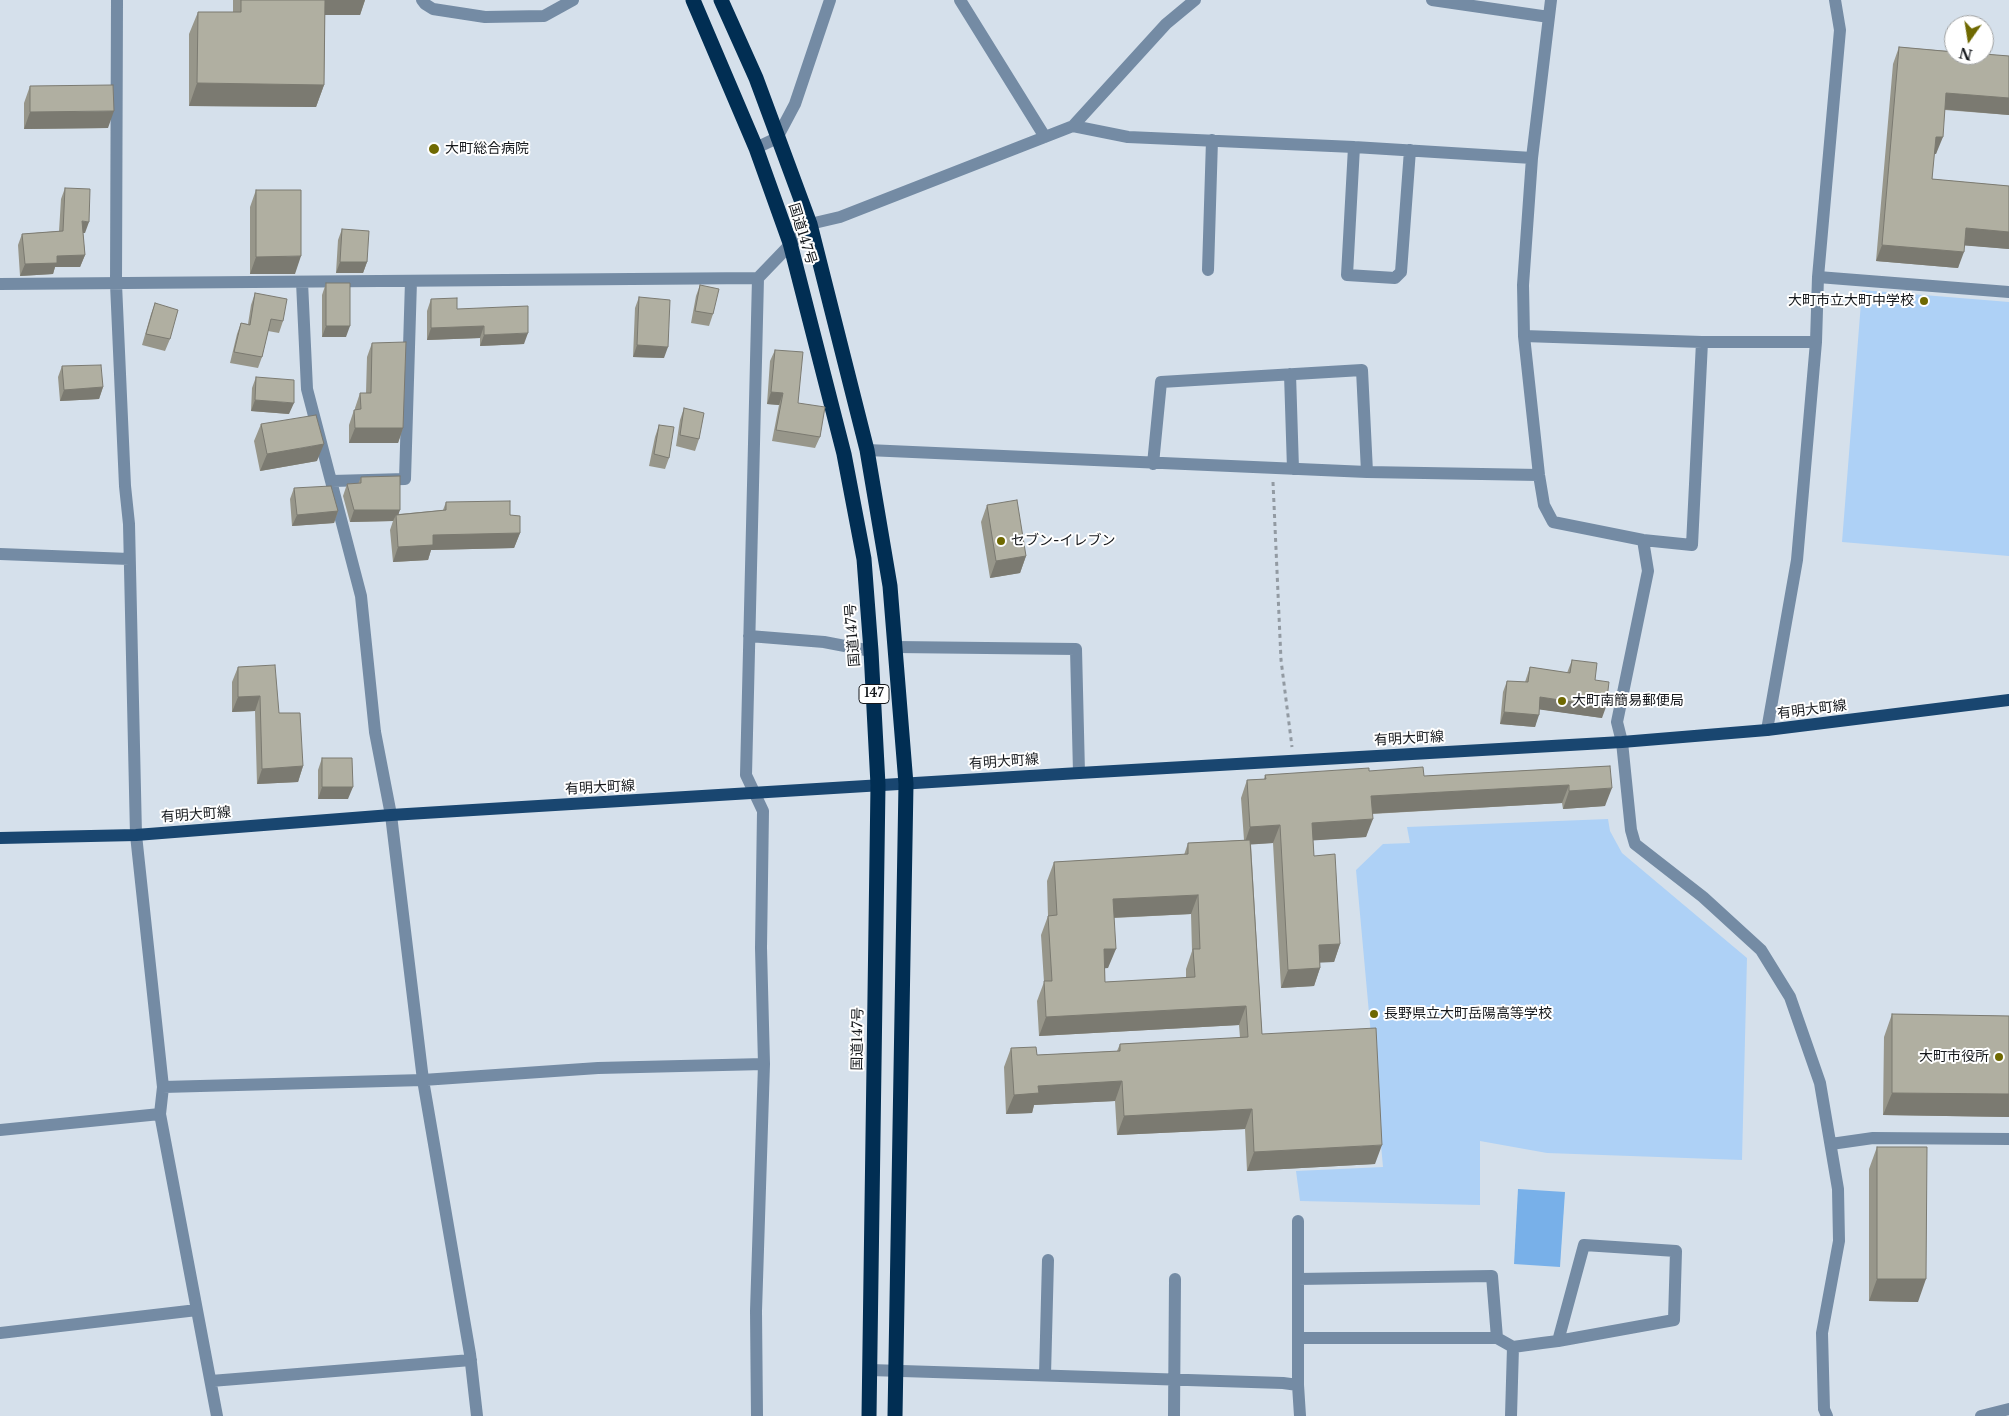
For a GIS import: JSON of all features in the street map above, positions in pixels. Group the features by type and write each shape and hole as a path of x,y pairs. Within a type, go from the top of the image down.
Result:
{"highway":[{"name":"国道147号","path":"693,0 756,148 790,243 844,454 864,559 878,785 869,1416"},
{"name":"国道147号","path":"721,0 756,78 810,224 867,450 890,586 906,784 895,1416"}],"main road":[{"name":"有明大町線","path":"0,838 136,835 391,815 1079,772 1622,742 1767,730 2009,700"}],"street":[{"path":"117,0 116,284 124,486 129,524 136,835 163,1087 160,1114 217,1416"},
{"path":"422,0 433,9 484,16 544,16 573,0"},
{"path":"756,148 777,138 795,104 830,0"},
{"path":"960,0 1045,137"},
{"path":"757,1416 756,1311 764,1064 761,948 763,812 746,775 758,278 810,224 840,217 1073,126 1166,24 1195,0"},
{"path":"1432,0 1549,17"},
{"path":"1551,0 1532,158 1524,285 1524,336 1539,475 1544,505 1553,522 1643,540 1692,545 1702,342"},
{"path":"1767,730 1798,560 1816,342 1818,277 1840,30 1836,0"},
{"path":"1073,126 1128,137 1354,147 1532,158"},
{"path":"1208,270 1212,140"},
{"path":"1354,147 1348,275 1376,277 1395,278 1401,272 1410,150"},
{"path":"1818,277 2009,292"},
{"path":"0,284 758,278"},
{"path":"332,482 405,479 410,281"},
{"path":"302,282 307,390 361,596 375,732 391,815 423,1080 471,1360 477,1416"},
{"path":"1524,336 1702,342 1816,342"},
{"path":"1152,464 1161,382 1362,370 1367,472"},
{"path":"1290,374 1293,469"},
{"path":"867,450 1272,469 1539,475"},
{"path":"1643,540 1648,571 1617,722 1622,742 1631,830 1636,844 1704,897 1761,950 1790,997 1820,1083 1838,1189 1839,1242 1822,1333 1824,1409 1827,1416"},
{"path":"0,554 129,559"},
{"path":"749,636 824,642 871,651"},
{"path":"896,648 1076,650 1079,772"},
{"path":"163,1087 423,1080 598,1068 764,1064"},
{"path":"0,1130 160,1114"},
{"path":"1831,1144 1873,1138 2009,1139"},
{"path":"1298,1221 1298,1385 1300,1416"},
{"path":"1298,1338 1497,1338 1512,1347 1558,1340 1674,1320 1676,1251 1584,1245 1558,1340"},
{"path":"1045,1375 1048,1260"},
{"path":"1298,1279 1492,1276 1497,1338"},
{"path":"1174,1416 1175,1279"},
{"path":"0,1333 197,1310"},
{"path":"1511,1416 1512,1347"},
{"path":"211,1381 471,1360"},
{"path":"870,1370 1283,1382 1298,1385"},
{"path":"1981,1416 2009,1409"}],"path":[{"path":"1272,469 1281,660 1294,760"}],"shaded area":[{"path":"1862,290 2009,302 2009,556 1842,542"},
{"path":"1608,819 1610,831 1622,853 1747,958 1742,1160 1547,1153 1480,1141 1480,1205 1300,1201 1296,1171 1383,1167 1356,870 1383,844 1410,843 1407,827"},
{"path":"1518,1189 1565,1192 1560,1267 1514,1264"}],"building":[{"path":"241,0 325,0 324,85 197,83 198,12 241,12"},
{"path":"1899,47 1944,51 1944,65 1994,65 1994,55 2009,56 2009,98 1946,93 1943,137 1936,137 1932,179 2009,186 2009,232 1966,228 1964,252 1882,245"},
{"path":"113,85 114,111 30,112 30,86"},
{"path":"65,188 90,189 89,222 82,221 85,255 57,256 57,263 25,264 22,234 63,231"},
{"path":"256,190 301,190 301,256 256,257"},
{"path":"342,229 369,231 367,262 340,262"},
{"path":"326,283 350,283 350,326 326,326"},
{"path":"700,285 719,289 713,314 695,311"},
{"path":"255,293 287,299 283,321 271,319 262,357 234,352 241,323 250,325"},
{"path":"639,297 670,300 668,347 637,345"},
{"path":"457,298 457,309 528,306 528,333 484,335 484,326 431,328 431,299"},
{"path":"155,303 178,310 170,339 146,334"},
{"path":"406,342 403,428 355,428 354,410 361,409 360,393 371,393 372,343"},
{"path":"775,350 803,352 798,403 825,407 820,437 776,430 783,393 771,392"},
{"path":"101,365 103,387 64,390 62,366"},
{"path":"256,377 294,380 294,403 255,400"},
{"path":"684,408 704,413 699,439 680,435"},
{"path":"316,415 324,444 267,454 261,424"},
{"path":"659,425 674,427 669,458 654,454"},
{"path":"400,476 400,510 354,510 347,484 361,483 361,477"},
{"path":"331,486 338,511 297,515 294,488"},
{"path":"1017,500 1026,556 996,561 987,505"},
{"path":"510,501 510,515 520,516 520,533 433,535 433,545 398,547 396,515 446,510 446,502"},
{"path":"1572,660 1597,663 1595,680 1609,682 1606,707 1540,697 1539,715 1504,712 1507,681 1528,682 1530,667 1570,673"},
{"path":"275,665 279,713 300,713 303,766 262,769 260,696 238,697 238,667"},
{"path":"322,758 352,758 353,787 322,787"},
{"path":"1610,766 1612,788 1569,791 1569,785 1371,796 1373,819 1312,823 1314,856 1335,854 1340,944 1319,945 1320,968 1288,970 1280,825 1250,827 1247,780 1266,779 1265,775 1369,768 1369,771 1423,767 1424,776"},
{"path":"1250,840 1262,1034 1376,1028 1382,1145 1254,1152 1252,1109 1124,1116 1122,1081 1038,1086 1039,1093 1014,1095 1011,1048 1036,1047 1037,1055 1120,1051 1120,1044 1248,1037 1246,1006 1046,1017 1044,981 1052,981 1048,916 1057,915 1054,862 1188,854 1188,843","holes":["1198,895 1200,949 1193,949 1195,977 1105,982 1104,949 1116,949 1113,899"]},
{"path":"1892,1014 2009,1016 2009,1094 1892,1093"},
{"path":"1877,1147 1927,1147 1926,1279 1877,1279"}],"place":[{"name":"大町総合病院","path":"434,149"},
{"name":"大町市立大町中学校","path":"1924,301"},
{"name":"セブン-イレブン","path":"1001,541"},
{"name":"大町南簡易郵便局","path":"1562,701"},
{"name":"長野県立大町岳陽高等学校","path":"1374,1014"},
{"name":"大町市役所","path":"1999,1057"}]}
